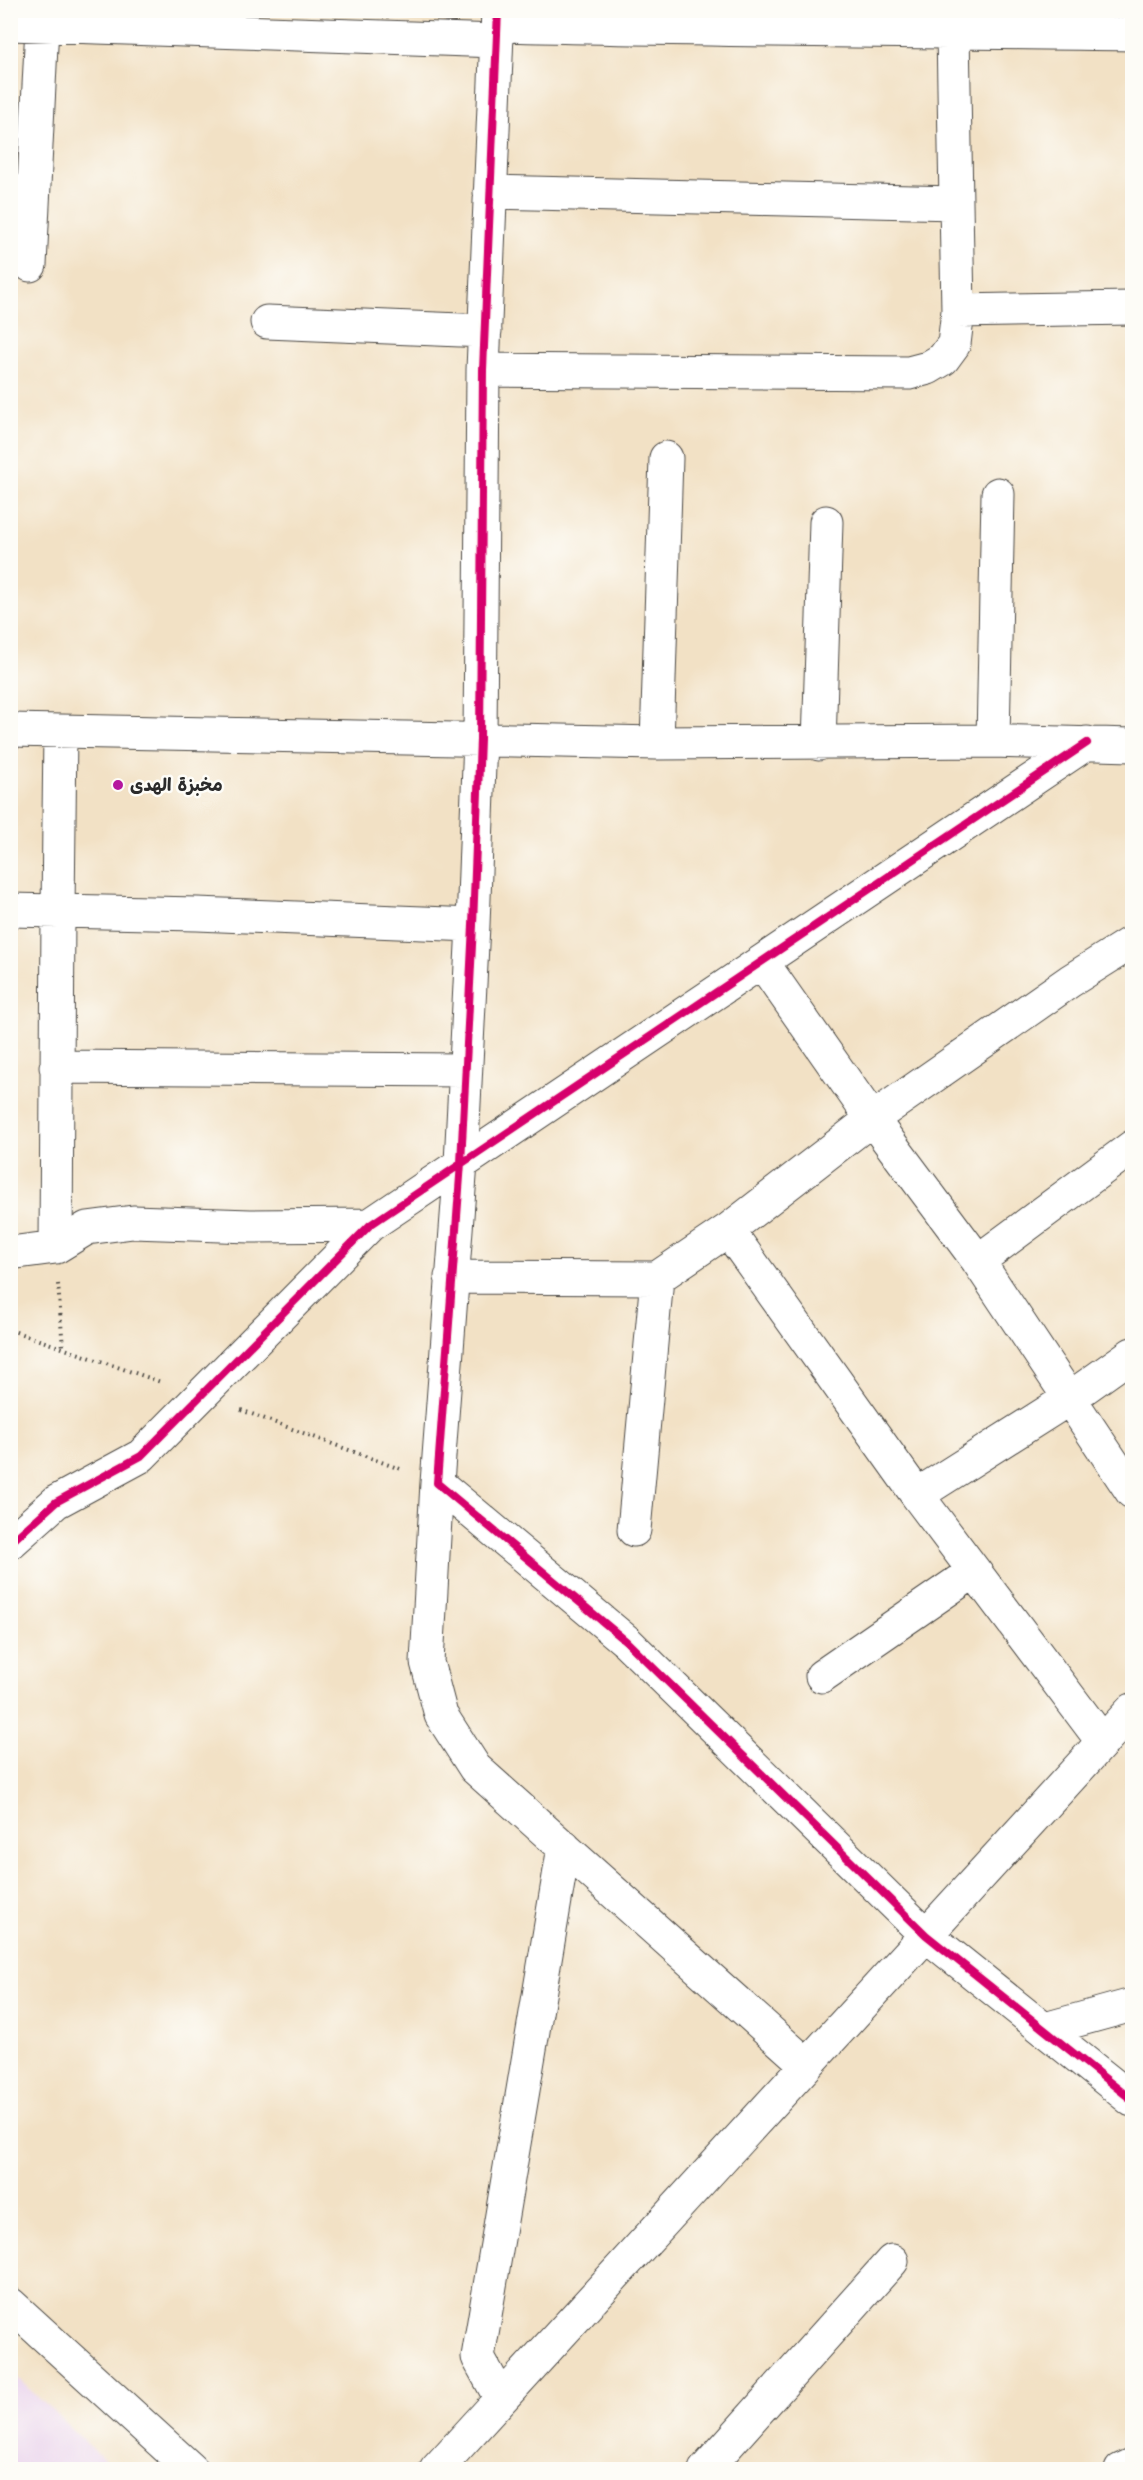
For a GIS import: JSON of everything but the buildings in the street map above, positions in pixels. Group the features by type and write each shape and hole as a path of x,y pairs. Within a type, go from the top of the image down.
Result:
{"street":[{"path":"30,265 26,25 99,19 498,26 719,21 919,20 953,31 1132,34"},
{"path":"498,26 483,370 480,739 473,925 461,1163 437,1483 428,1662 441,1716 475,1768 807,2065"},
{"path":"483,370 909,373 928,368 943,359 954,344 958,311 953,31"},
{"path":"490,192 956,203"},
{"path":"958,311 1132,308"},
{"path":"267,322 485,331"},
{"path":"657,743 666,458"},
{"path":"993,741 998,494"},
{"path":"819,744 826,522"},
{"path":"10,730 657,743 819,744 993,741 1132,745"},
{"path":"56,1247 60,731"},
{"path":"10,1543 56,1502 141,1455 370,1225 1087,743"},
{"path":"10,910 198,914 473,925"},
{"path":"452,1277 657,1278 728,1230 872,1119 1070,981 1132,942"},
{"path":"762,962 872,1119 978,1261 1132,1492"},
{"path":"57,1067 465,1070"},
{"path":"978,1261 1132,1147"},
{"path":"10,1253 56,1247 87,1228 134,1222 250,1226 370,1225"},
{"path":"728,1230 973,1572 1103,1742"},
{"path":"634,1530 657,1278"},
{"path":"917,1495 1070,1398 1132,1354"},
{"path":"437,1483 626,1641 926,1935 1132,2100"},
{"path":"822,1676 973,1572"},
{"path":"435,2469 1132,1710"},
{"path":"501,2399 478,2357 564,1847"},
{"path":"1045,2029 1132,2006"},
{"path":"705,2469 892,2261"},
{"path":"10,2304 192,2469"},
{"path":"1121,2469 1132,2465"}],"path":[{"path":"56,1247 63,1348"},
{"path":"10,1330 200,1395 437,1483"}],"shaded area":[{"path":"11,2372 114,2469 11,2469"}],"cycle path":[{"path":"498,10 483,370 480,739 473,925 461,1163 437,1483 626,1641 926,1935 1132,2100"},
{"path":"10,1543 56,1502 141,1456 370,1225 1087,743"}],"place":[{"name":"مخبزة الهدى","path":"118,785"}]}
